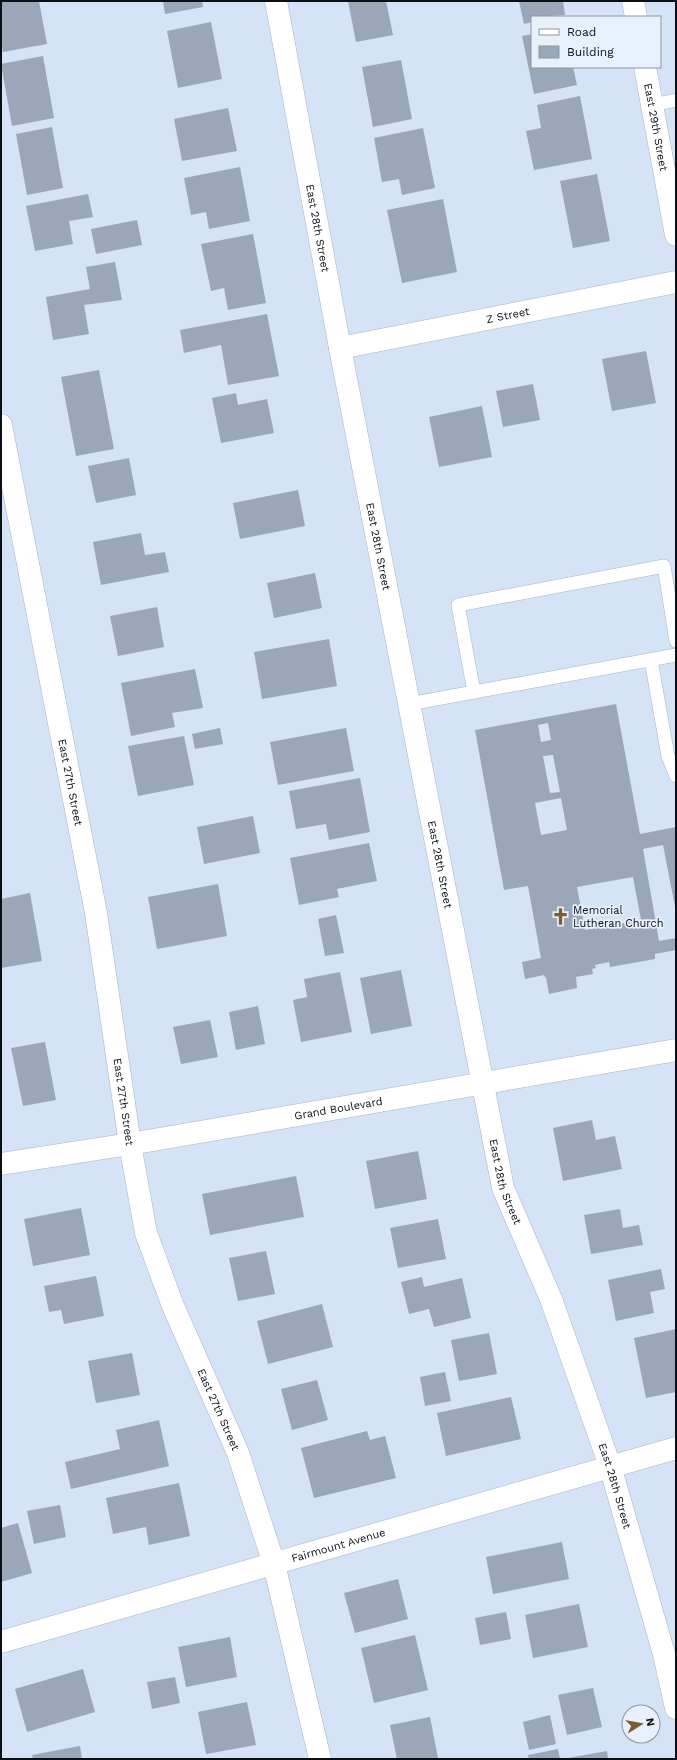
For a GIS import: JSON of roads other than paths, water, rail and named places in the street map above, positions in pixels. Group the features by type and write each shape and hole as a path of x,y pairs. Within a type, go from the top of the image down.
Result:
{"street":[{"name":"East 28th Street","path":"276,1 340,348 503,1188 551,1298 610,1466 664,1654 676,1708"},
{"path":"633,1 636,16"},
{"name":"East 29th Street","path":"645,68 676,235"},
{"name":"Z Street","path":"340,348 676,282"},
{"name":"East 27th Street","path":"1,425 96,913 130,1144 146,1233 173,1306 238,1453 274,1564 320,1759"},
{"name":"Grand Boulevard","path":"1,1164 130,1144 676,1050"},
{"name":"Fairmount Avenue","path":"1,1642 676,1448"}],"lane":[{"path":"652,105 676,100"},
{"path":"474,692 458,605 664,566 676,641"},
{"path":"409,704 676,655"},
{"path":"651,660 668,756 676,776"}],"place":[{"name":"Memorial Lutheran Church","path":"560,916"}]}
